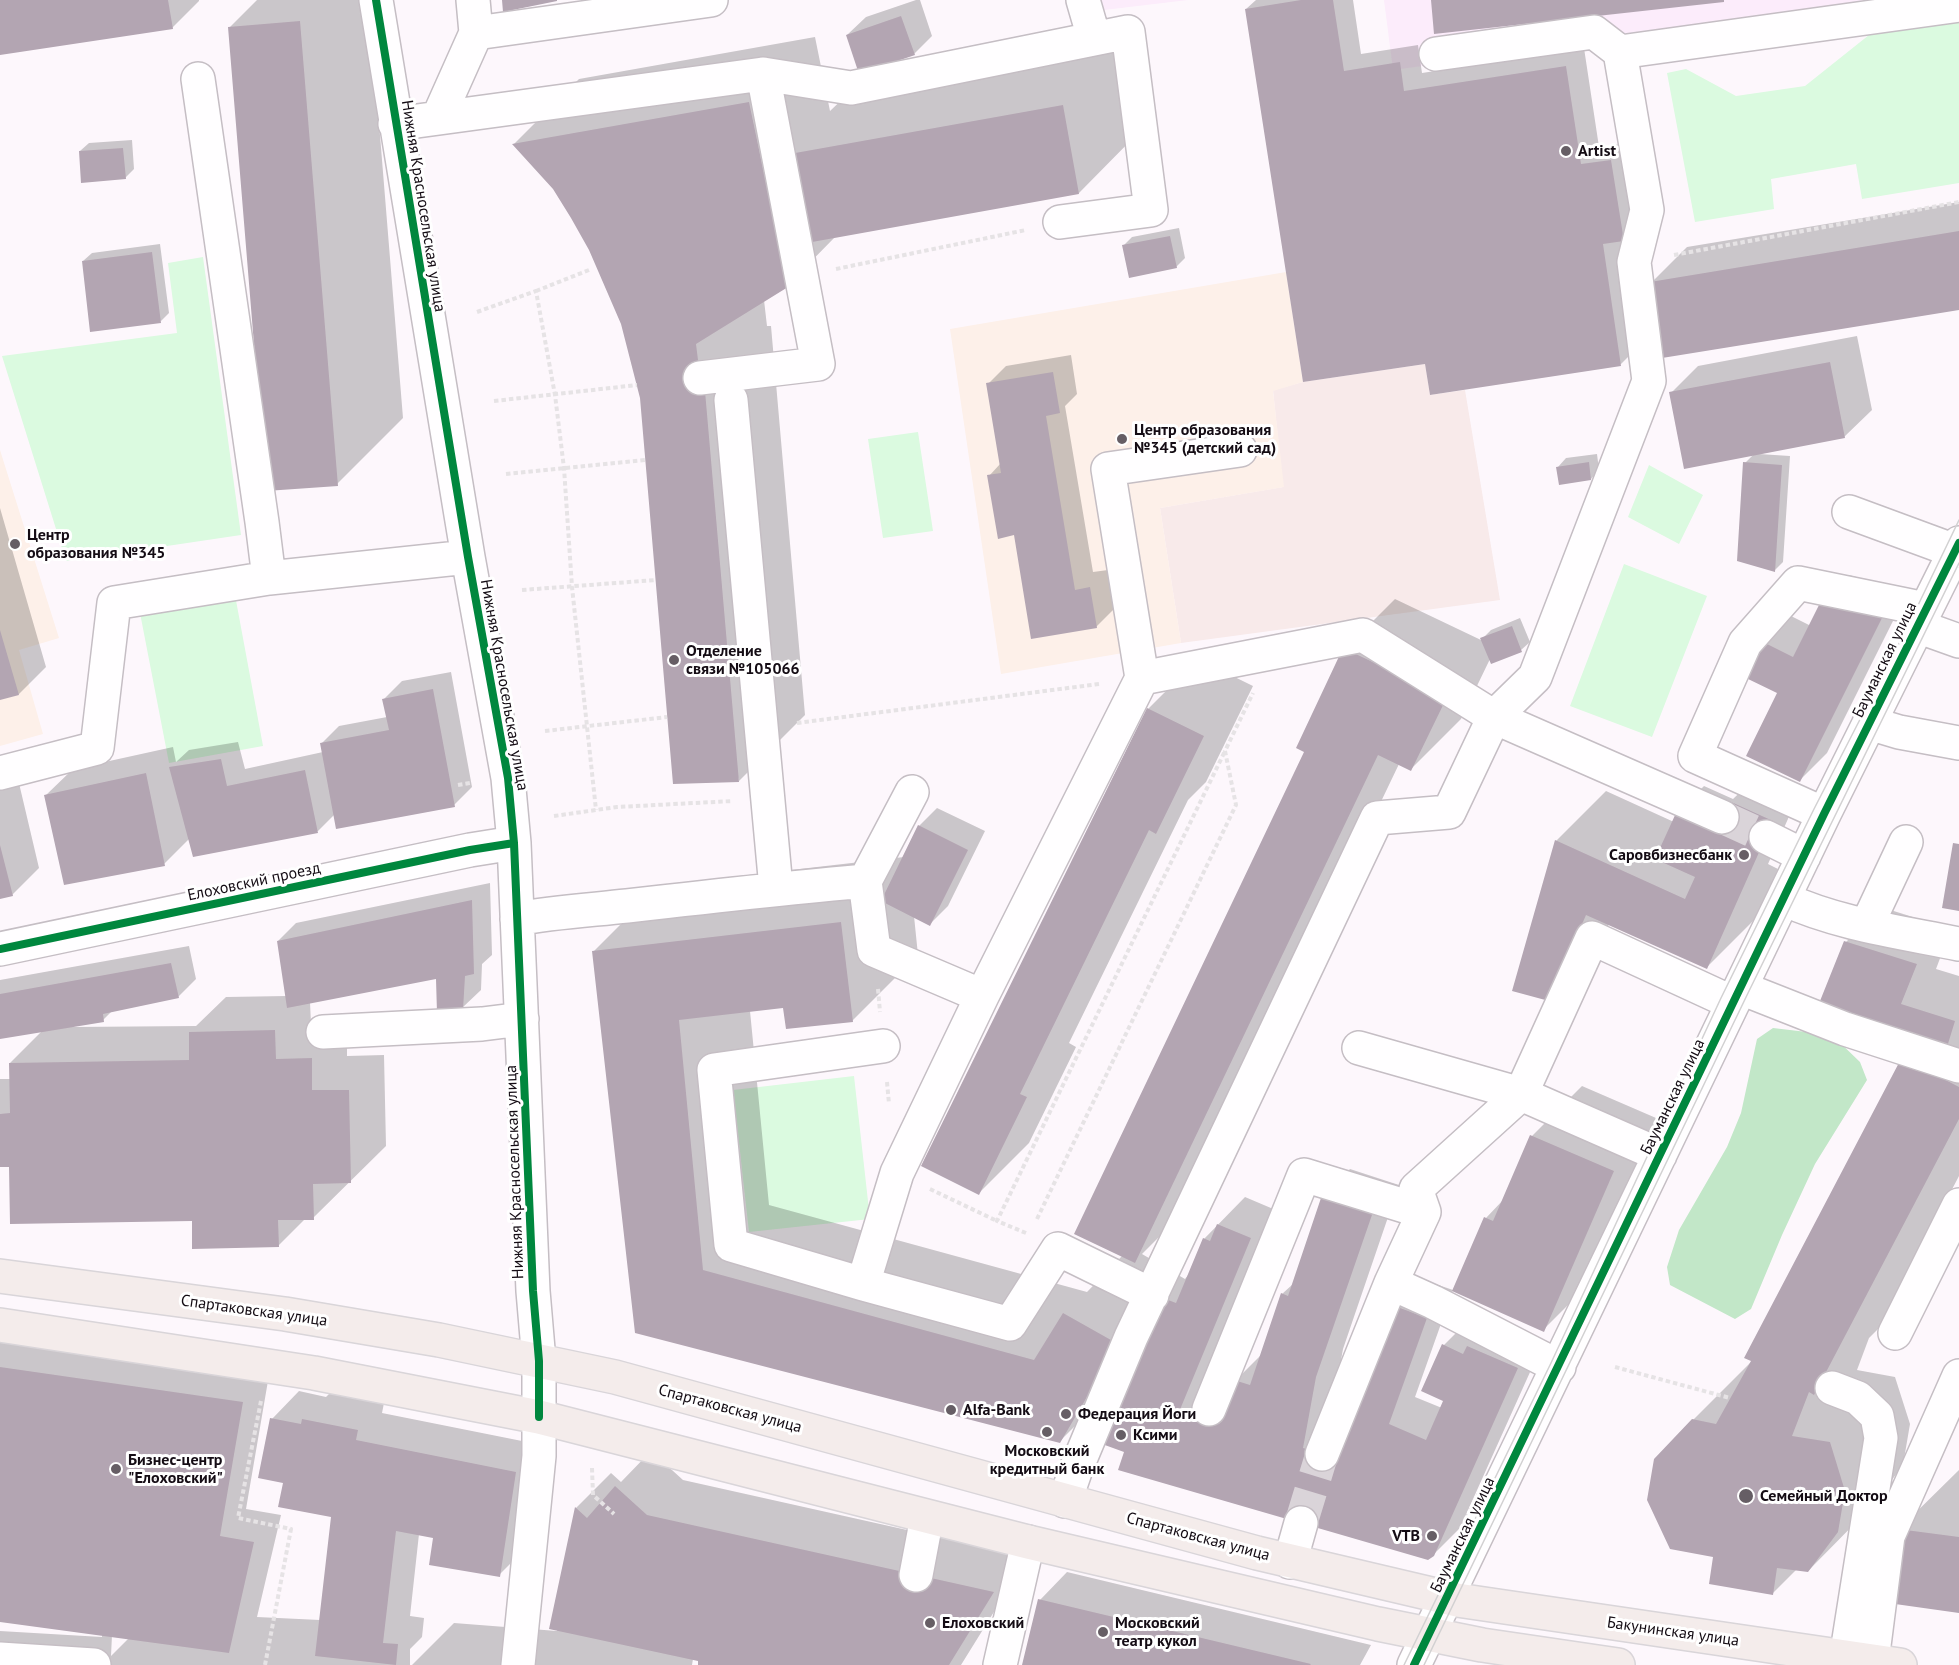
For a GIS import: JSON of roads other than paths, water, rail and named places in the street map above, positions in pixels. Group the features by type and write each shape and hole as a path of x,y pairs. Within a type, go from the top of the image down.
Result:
{"main road":[{"name":"Спартаковская улица","path":"0,1276 285,1314 439,1340 615,1377 1290,1562 1447,1598"},
{"path":"0,1326 314,1373 539,1418 1028,1542 1430,1635 1618,1665"},
{"name":"Бакунинская улица","path":"1447,1598 1873,1661"}],"street":[{"name":"Нижняя Красносельская улица","path":"376,0 468,557 508,778 514,843 533,1291 539,1361 539,1456 518,1665"},
{"path":"438,118 476,33 473,0"},
{"path":"476,33 711,0"},
{"path":"1083,0 1094,38"},
{"path":"1620,52 1959,5"},
{"path":"395,124 763,74 851,88 1128,32 1150,210 1060,222"},
{"path":"1065,1501 1131,1337 1377,818 1449,812 1494,717 1535,677 1649,381 1634,262 1647,210 1620,52 1594,32 1436,54"},
{"path":"700,378 818,364 763,74"},
{"path":"198,79 269,578"},
{"path":"731,400 777,888"},
{"path":"863,1284 897,1173 982,996 1142,678 1108,469 1240,450"},
{"path":"1849,512 1957,547"},
{"name":"Бауманская улица","path":"1414,1665 1824,814 1957,547"},
{"path":"0,774 97,748 114,603 269,578 468,557"},
{"path":"1824,814 1695,756 1745,643 1798,583 1921,618 1959,640"},
{"path":"1142,678 1363,635 1494,717 1722,817"},
{"path":"1869,723 1899,732 1959,743"},
{"path":"912,792 865,881 874,950 982,996"},
{"path":"1766,837 1804,856"},
{"path":"1867,925 1906,842"},
{"name":"Елоховский проезд","path":"0,949 470,850 514,843"},
{"path":"517,919 558,912 777,888 865,881"},
{"path":"1784,898 1810,911 1959,944"},
{"path":"1322,1454 1391,1283 1424,1212 1416,1189 1521,1094 1592,938 1737,996 1959,1066"},
{"path":"323,1032 482,1024 522,1019"},
{"path":"884,1046 714,1070 731,1245 1010,1324 1043,1242 1152,1295"},
{"path":"1359,1048 1521,1094 1660,1155"},
{"path":"1209,1409 1304,1175 1424,1212"},
{"path":"1895,1333 1959,1205"},
{"path":"1391,1283 1559,1367"},
{"path":"1873,1661 1888,1536 1959,1376"},
{"path":"1832,1388 1858,1398 1877,1416 1881,1437 1873,1661"},
{"path":"916,1575 927,1517"},
{"path":"1290,1562 1301,1523"},
{"path":"1000,1665 1028,1542"},
{"path":"0,1659 94,1665"}],"tunnel":[{"path":"1722,817 1766,837"},
{"path":"1301,1523 1322,1454"}],"tram line":[{"path":"1404,1665 1551,1363 1721,998 1959,520"},
{"path":"1424,1665 1749,991 1959,563"}],"place":[{"name":"Artist","path":"1566,151"},
{"name":"Центр образования №345 (детский сад)","path":"1122,439"},
{"name":"Центр образования №345","path":"15,544"},
{"name":"Отделение связи №105066","path":"674,660"},
{"name":"Саровбизнесбанк","path":"1744,855"},
{"name":"Alfa-Bank","path":"951,1410"},
{"name":"Федерация Йоги","path":"1066,1414"},
{"name":"Московский кредитный банк","path":"1047,1432"},
{"name":"Ксими","path":"1121,1435"},
{"name":"Бизнес-центр \"Елоховский\"","path":"116,1469"},
{"name":"Семейный Доктор","path":"1746,1496"},
{"name":"VTB","path":"1432,1536"},
{"name":"Елоховский","path":"930,1623"},
{"name":"Московский театр кукол","path":"1103,1632"}]}
